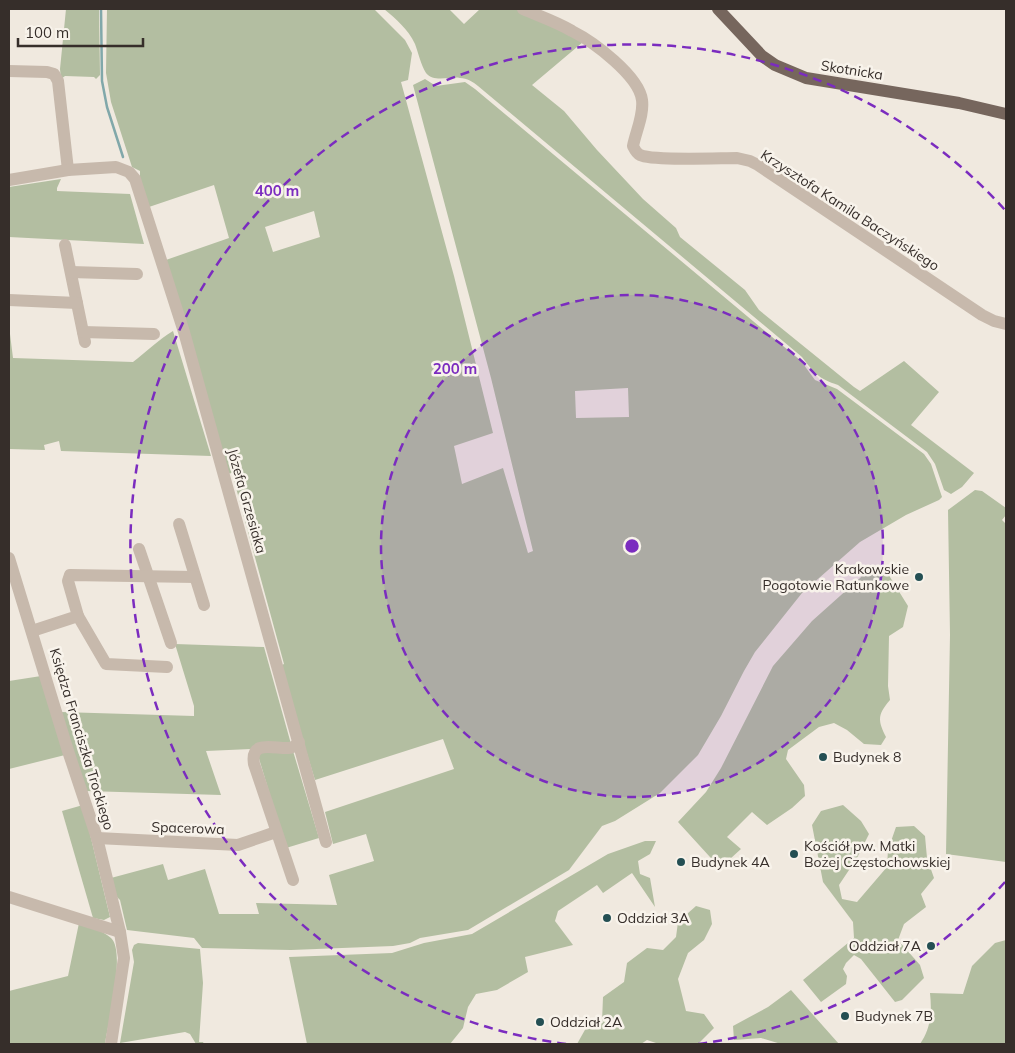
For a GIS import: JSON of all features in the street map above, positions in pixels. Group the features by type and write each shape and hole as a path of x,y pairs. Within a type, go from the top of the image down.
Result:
{"main road":[{"name":"Skotnicka","path":"718,9 762,56 775,65 806,78 959,103 1006,114"}],"street":[{"name":"Krzysztofa Kamila Baczyńskiego","path":"523,9 573,31 590,42 625,70 637,84 641,92 642,102 633,146 636,152 642,156 658,158 737,158 750,161 982,316 1006,324"},
{"path":"9,71 47,72 54,74 58,81 68,170 9,180"},
{"name":"Józefa Grzesiaka","path":"68,170 116,167 129,172 135,179 184,332 326,842"},
{"path":"65,245 84,337 154,334"},
{"path":"71,272 137,274"},
{"path":"9,300 77,303"},
{"path":"179,524 204,604"},
{"path":"138,550 171,643"},
{"name":"Księdza Franciszka Trockiego","path":"9,558 68,751 97,838 120,932"},
{"path":"168,667 106,664 78,616 68,581 70,575 195,577"},
{"path":"32,631 78,616"},
{"path":"292,880 252,755 262,747 290,748 299,742"},
{"name":"Spacerowa","path":"97,838 238,845 276,832"},
{"path":"9,897 120,932 124,958 111,1044"}],"green space":[{"path":"66,9 99,9 100,75 96,79 94,77 65,76 61,79 60,69"},
{"path":"107,9 374,9 405,40 412,53 408,80 401,82 454,276 493,433 454,446 462,484 503,468 528,553 533,551 491,378 413,85 425,79 436,86 465,82 475,89 801,361 815,380 837,389 924,454 931,464 942,497 906,515 860,542 802,593 755,652 698,755 660,793 615,821 602,826 569,870 468,930 420,938 410,943 393,946 291,950 202,948 194,938 127,930 120,900 116,896 111,878 163,864 168,880 205,869 219,914 259,914 256,903 337,905 329,875 374,861 366,834 333,844 325,812 454,769 443,739 315,780 280,666 284,664 232,473 226,474 163,261 229,238 214,185 146,208 140,188 140,171 132,167 111,102 106,73","holes":["314,211 320,237 273,252 265,227","628,388 629,417 576,418 575,391"]},
{"path":"384,9 449,9 464,24 480,9 518,9 583,42 532,85 564,111 643,199 676,228 680,237 745,290 759,310 854,387 860,391 904,361 939,392 911,425 974,473 962,487 951,494 944,490 935,464 927,452 838,385 817,375 802,357 478,86 465,79 433,78 429,76 424,70 415,44 409,34"},
{"path":"61,179 57,191 130,194 144,244 9,237 9,187"},
{"path":"9,326 13,358 133,362 173,331 211,456 61,451 59,441 44,445 45,450 9,449"},
{"path":"975,490 982,491 1006,508 1006,515 1002,520 1006,524 1006,862 946,854 950,635 948,510"},
{"path":"885,569 908,606 903,627 889,636 888,686 890,700 880,717 881,726 886,737 881,745 864,744 847,730 834,723 819,727 788,750 786,759 804,785 805,796 792,808 767,825 752,812 727,837 741,849 720,868 678,822 706,792 721,768 773,666 812,621 869,570"},
{"path":"175,644 264,647 291,744 251,749 206,751 221,795 86,791 61,712 194,716 194,706"},
{"path":"41,676 65,755 9,769 9,681"},
{"path":"293,751 319,838 286,848 257,752"},
{"path":"83,805 110,917 104,920 93,918 62,811"},
{"path":"843,805 861,821 869,834 857,858 839,885 842,899 857,902 887,867 888,850 896,827 914,826 925,836 927,858 934,878 921,894 926,907 904,924 898,940 920,965 924,978 902,1000 895,1002 861,959 854,955 843,969 847,976 846,984 821,1002 803,980 854,938 853,922 823,882 812,825 821,811"},
{"path":"645,841 656,841 650,854 638,861 640,874 650,878 655,907 632,873 603,893 597,885 558,911 555,921 573,945 525,957 528,972 497,990 476,994 468,1007 463,1028 450,1044 307,1044 289,957 392,953 424,943 472,934 608,854"},
{"path":"696,906 710,910 712,924 704,940 688,953 678,979 686,1011 704,1014 714,1028 698,1044 659,1044 647,1040 641,1044 577,1044 586,1028 602,1022 603,997 624,982 627,963 647,948 663,950 676,937 678,922"},
{"path":"79,923 107,935 115,946 117,958 115,988 105,1044 9,1044 9,991 68,976"},
{"path":"1006,940 1006,1044 920,1044 930,1020 930,993 963,994 972,966 995,943"},
{"path":"138,943 200,949 203,983 199,1042 204,1044 196,1044 190,1034 185,1032 120,1043 134,962 132,950 134,945"},
{"path":"791,990 839,1044 781,1044 761,1038 734,1040 733,1026 768,1007"}],"waterway":[{"path":"101,9 102,81 107,107 123,157"}],"place":[{"name":"Krakowskie Pogotowie Ratunkowe","path":"919,577"},
{"name":"Budynek 8","path":"823,757"},
{"name":"Kościół pw. Matki Bożej Częstochowskiej","path":"794,854"},
{"name":"Budynek 4A","path":"681,862"},
{"name":"Oddział 3A","path":"607,918"},
{"name":"Oddział 7A","path":"931,946"},
{"name":"Budynek 7B","path":"845,1016"},
{"name":"Oddział 2A","path":"540,1022"}]}
